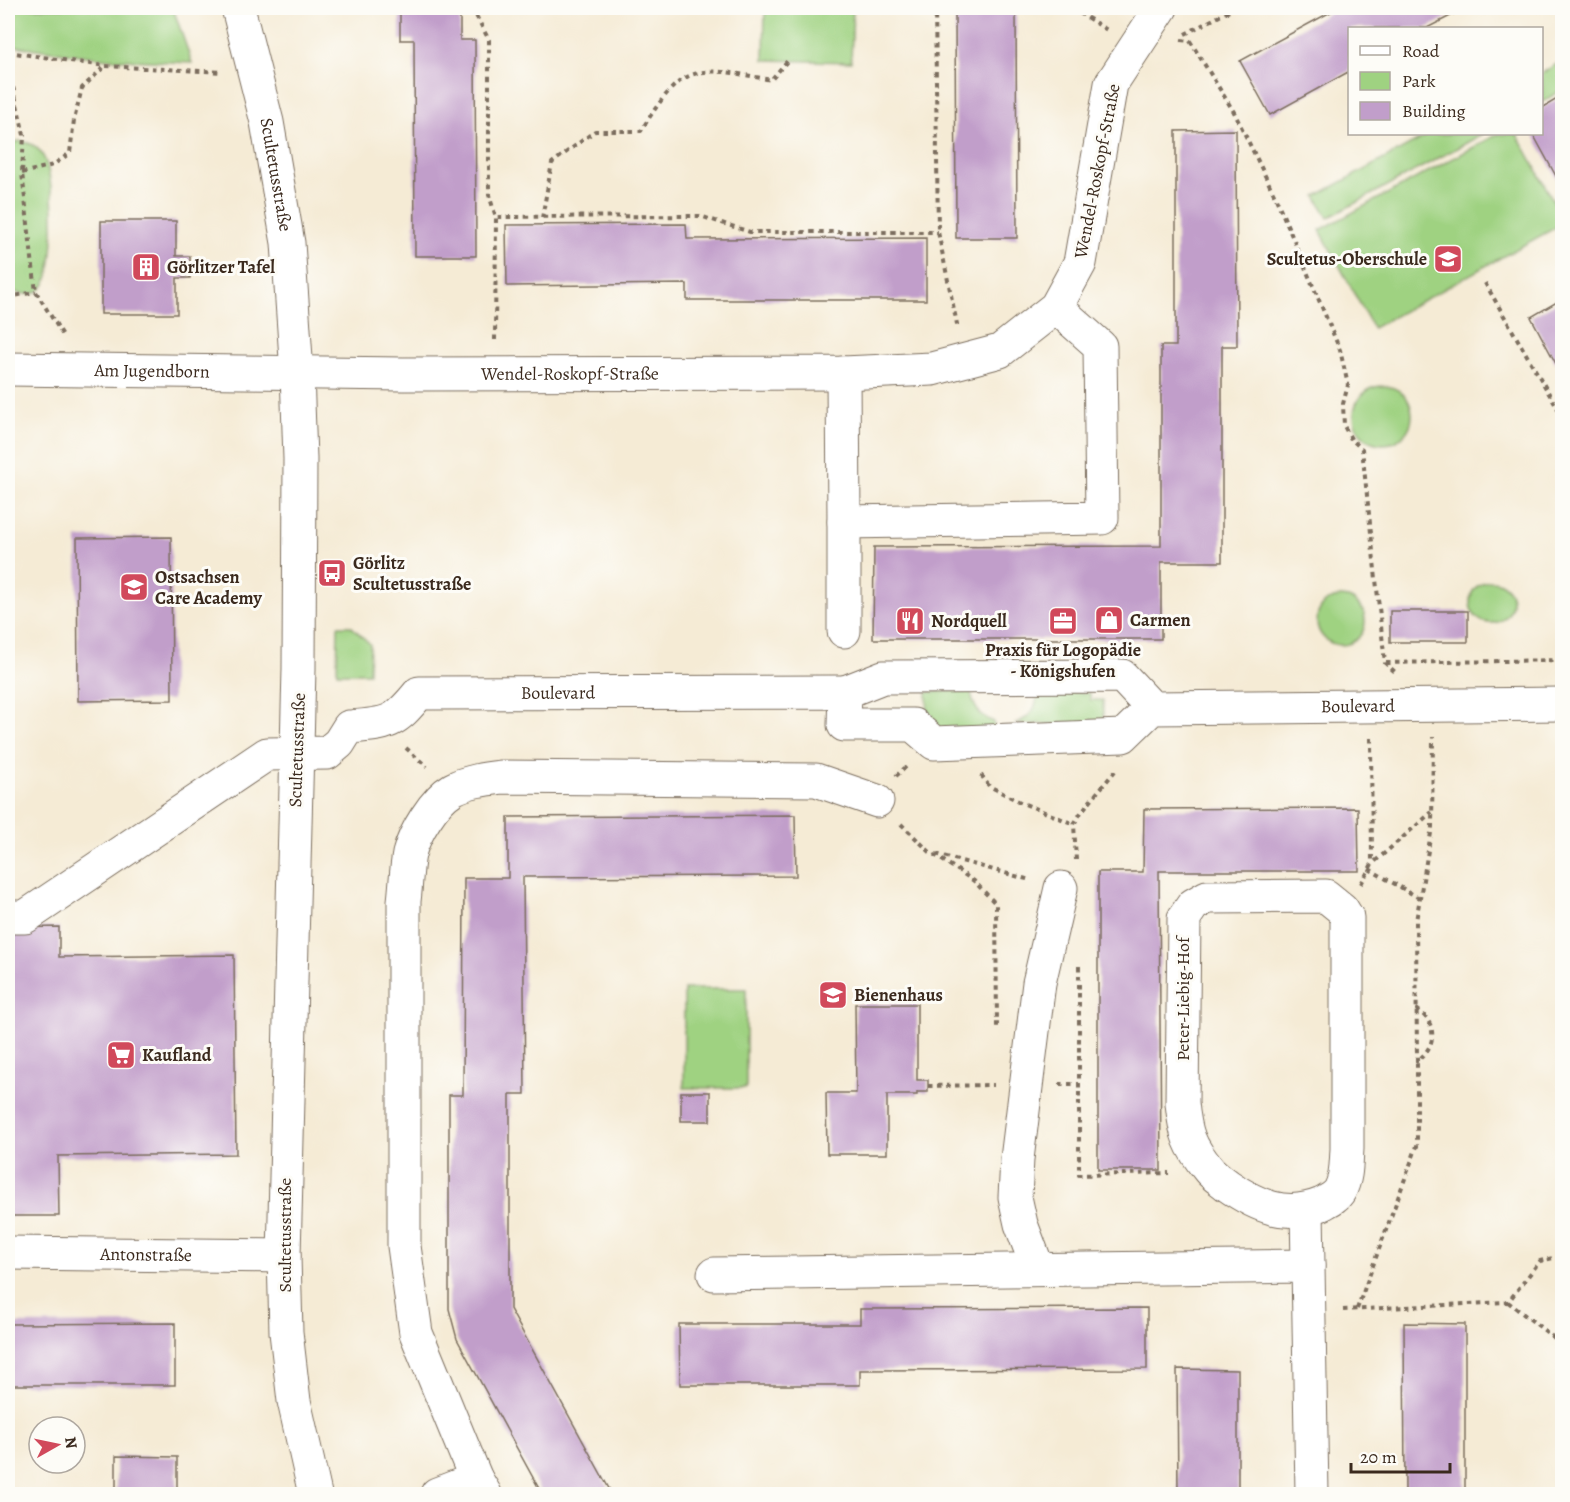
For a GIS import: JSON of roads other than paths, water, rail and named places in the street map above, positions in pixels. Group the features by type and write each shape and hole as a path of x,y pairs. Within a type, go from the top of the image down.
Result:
{"street":[{"name":"Scultetusstraße","path":"238,8 267,122 288,243 297,373 300,459 299,669 284,1256 286,1332 294,1401 315,1494"},
{"name":"Wendel-Roskopf-Straße","path":"297,373 843,373 932,369 1000,351 1056,307 1080,263 1111,84 1161,8"},
{"path":"844,522 1102,518 1100,346 1056,307"},
{"name":"Am Jugendborn","path":"8,369 297,373"},
{"path":"843,373 844,631"},
{"name":"Boulevard","path":"8,917 25,916 267,754 327,753 339,743 349,727 380,724 401,714 419,693 845,692 883,677 1122,676 1152,708 1563,704"},
{"path":"845,692 844,725 913,725 934,743 1123,736 1152,708"},
{"path":"437,1494 480,1487 416,1332 404,1246 404,901 409,855 420,828 451,790 478,780 502,777 816,780 877,801"},
{"path":"1038,1269 1021,1224 1015,1197 1017,1160 1039,983 1061,888"},
{"name":"Peter-Liebig-Hof","path":"1326,896 1342,909 1347,917 1345,1177 1339,1191 1330,1200 1307,1210 1283,1211 1244,1196 1211,1173 1195,1151 1185,1130 1182,1103 1184,918 1193,904 1207,897 1326,896"},
{"path":"1307,1210 1312,1494"},
{"name":"Antonstraße","path":"8,1253 284,1256"},
{"path":"714,1274 1308,1266"}],"place":[{"name":"Scultetus-Oberschule","path":"1448,259"},
{"name":"Görlitzer Tafel","path":"146,267"},
{"name":"Görlitz Scultetusstraße","path":"332,573"},
{"name":"Ostsachsen Care Academy","path":"134,587"},
{"name":"Carmen","path":"1109,620"},
{"name":"Nordquell","path":"910,621"},
{"name":"Praxis für Logopädie - Königshufen","path":"1063,621"},
{"name":"Bienenhaus","path":"833,995"},
{"name":"Kaufland","path":"121,1055"}]}
